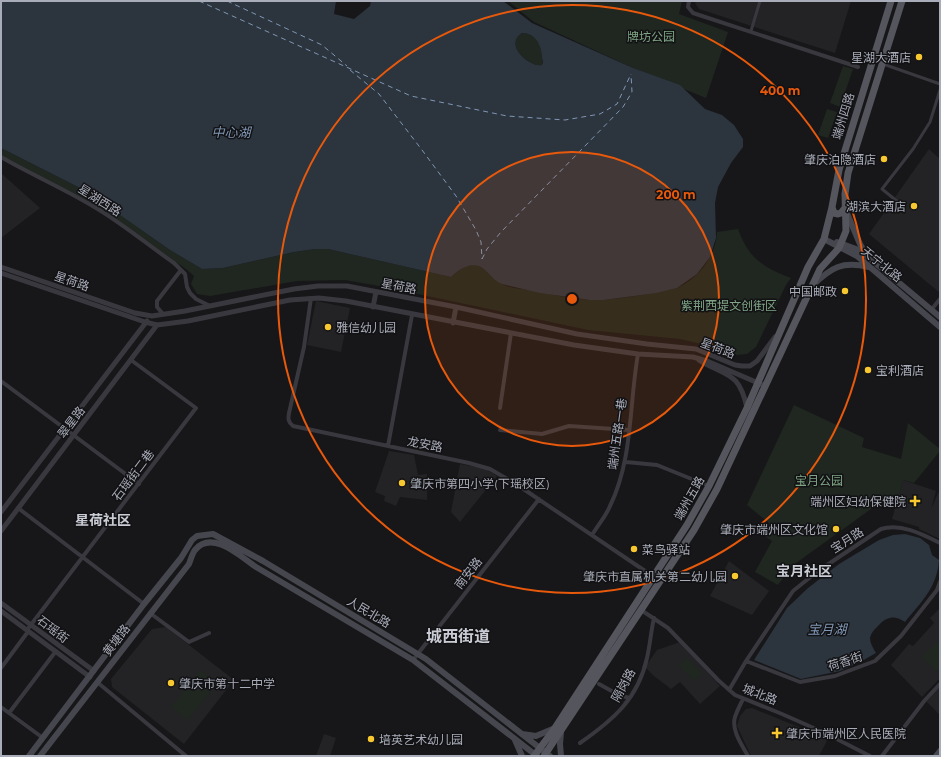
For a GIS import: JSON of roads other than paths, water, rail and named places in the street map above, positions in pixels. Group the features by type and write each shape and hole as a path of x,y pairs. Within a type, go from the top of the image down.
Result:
{"main road":[{"name":"端州四路","path":"824,239 832,207 838,170 891,1"},
{"name":"端州四路","path":"841,246 846,231 845,208 848,173 902,1"},
{"path":"832,207 834,213 838,214 845,208 860,244 867,256"},
{"name":"天宁北路","path":"824,239 867,256 940,317"},
{"name":"端州五路","path":"547,755 558,730 687,525 709,486 747,408 779,331 808,267 824,239"},
{"name":"天宁北路","path":"841,246 857,256 940,327"},
{"name":"端州五路","path":"535,755 558,730 641,610 662,584 697,532 820,269 841,246"},
{"path":"811,287 826,273 837,267 851,264 870,268"},
{"name":"人民北路","path":"180,558 192,540 198,536 213,534 418,654 547,755"},
{"name":"黄塘路","path":"40,756 189,564 194,551 206,542 211,542"},
{"name":"人民北路","path":"211,542 225,547 413,660 535,755"},
{"name":"黄塘路","path":"30,756 180,558"},
{"path":"521,743 523,736 536,736 558,730 562,756"},
{"path":"515,739 522,756"},
{"path":"936,756 940,751"}],"street":[{"path":"689,1 688,7 693,13 858,67"},
{"path":"750,32 760,1"},
{"path":"883,64 940,84"},
{"path":"898,202 882,189 913,149 930,122 940,90"},
{"name":"星湖西路","path":"1,157 28,173 67,191 98,209 174,263 181,270"},
{"name":"星荷路","path":"1,267 135,313 152,316 186,311 294,289 318,286 347,286 456,307 577,334 696,349 735,365 742,366 750,366 757,361 779,331"},
{"path":"163,314 157,307 157,301 181,270 185,274 187,287 190,293 196,299 210,306"},
{"name":"星荷路","path":"1,272 157,325 188,321 290,300 311,298 346,302 574,345 638,354 693,357 707,360 765,386"},
{"path":"373,307 376,292"},
{"name":"龙安路","path":"311,298 304,347 288,418 290,423 299,428 480,465 496,472 539,499 654,577"},
{"path":"931,310 940,299"},
{"path":"453,322 456,307"},
{"path":"186,311 188,321"},
{"path":"388,446 412,315"},
{"name":"翠星路","path":"1,512 145,322 152,316"},
{"name":"翠星路","path":"1,531 157,325"},
{"path":"138,332 147,338"},
{"path":"500,408 511,333"},
{"name":"端州五路一巷","path":"592,534 610,508 626,462 638,354"},
{"path":"693,357 734,378 744,396 747,408"},
{"name":"石瑶街二巷","path":"1,668 27,633 27,630 140,484 196,408 131,360"},
{"path":"1,381 140,484"},
{"path":"500,430 542,434 569,426 629,430"},
{"path":"626,462 657,465 709,486"},
{"name":"南安路","path":"413,660 539,499"},
{"path":"18,508 144,604"},
{"name":"宝月路","path":"729,690 746,661 793,591 823,567 881,529 888,527 900,528 928,536 940,543"},
{"name":"荷香街","path":"746,661 800,682 835,676 874,661 901,636 937,590 940,582"},
{"name":"石瑶街","path":"1,603 92,674"},
{"name":"城北路","path":"641,610 668,628 729,690 743,699 828,734 870,756"},
{"name":"石瑶街","path":"1,611 56,651 92,674"},
{"path":"150,613 189,642 209,633"},
{"name":"隔岗路","path":"580,743 620,712 629,698 641,677 647,657 650,633 654,618"},
{"path":"9,713 56,651"},
{"path":"98,682 186,756"},
{"path":"599,684 617,694 629,698"},
{"path":"882,756 925,700 940,684"},
{"path":"743,699 734,723 735,730 748,756"},
{"path":"1,707 43,738"}],"water":[{"name":"中心湖","path":"1,1 336,1 334,14 354,19 370,6 371,1 503,1 532,23 633,68 680,85 705,109 722,115 734,125 743,139 743,147 731,163 718,187 715,203 716,238 710,257 697,274 677,288 656,293 603,300 590,300 540,293 502,284 481,267 472,265 463,268 451,277 328,249 294,252 223,268 202,269 170,250 84,190 1,148","holes":["522,33 534,37 539,44 543,62 540,65 535,65 529,62 518,52 516,39"]},
{"name":"宝月湖","path":"905,534 920,538 929,545 932,555 939,560 938,570 932,587 905,622 893,617 887,619 880,624 870,636 872,646 876,653 840,671 801,679 754,660 787,608 808,588 839,564 879,540 893,535"}],"place":[{"name":"星湖大酒店","path":"919,57"},
{"name":"肇庆泊隐酒店","path":"884,159"},
{"name":"湖滨大酒店","path":"914,206"},
{"name":"中国邮政","path":"845,291"},
{"name":"雅信幼儿园","path":"328,327"},
{"name":"宝利酒店","path":"868,370"},
{"name":"肇庆市第四小学(下瑶校区)","path":"402,483"},
{"name":"端州区妇幼保健院","path":"915,501"},
{"name":"肇庆市端州区文化馆","path":"836,529"},
{"name":"菜鸟驿站","path":"634,549"},
{"name":"肇庆市直属机关第二幼儿园","path":"735,576"},
{"name":"肇庆市第十二中学","path":"171,683"},
{"name":"肇庆市端州区人民医院","path":"777,733"},
{"name":"培英艺术幼儿园","path":"371,739"}],"district":[{"name":"星荷社区","path":"103,520"},
{"name":"宝月社区","path":"804,571"},
{"name":"城西街道","path":"458,636"}],"park label":[{"name":"牌坊公园","path":"651,36"},
{"name":"紫荆西堤文创街区","path":"729,305"},
{"name":"宝月公园","path":"819,480"}]}
